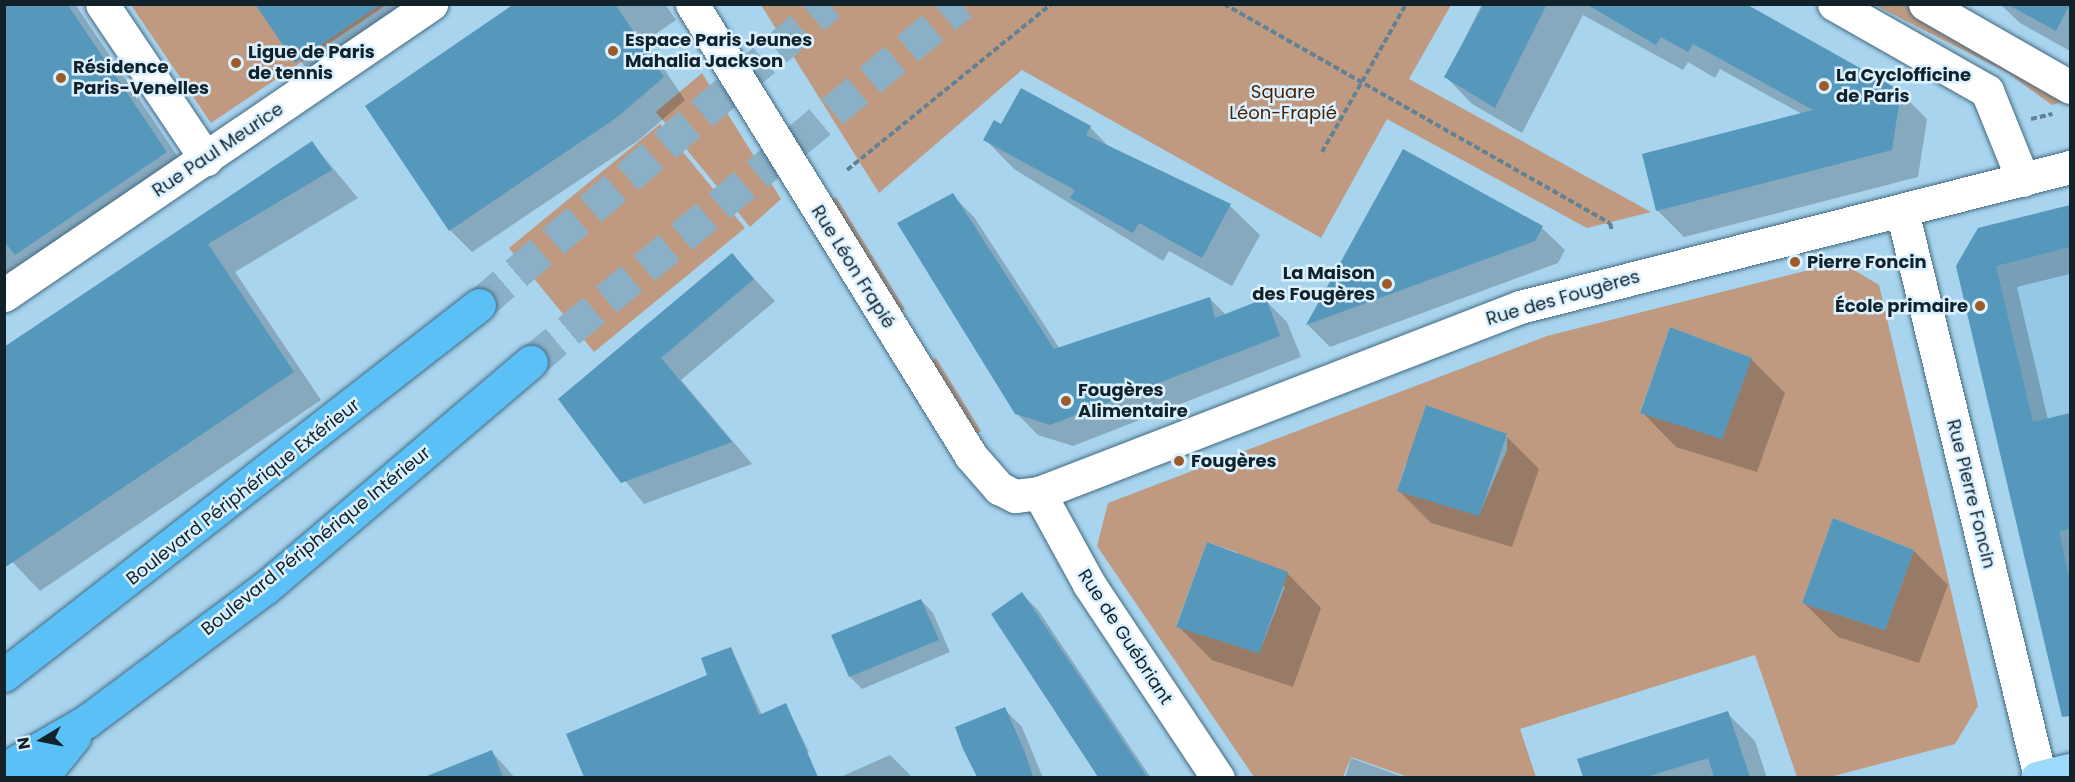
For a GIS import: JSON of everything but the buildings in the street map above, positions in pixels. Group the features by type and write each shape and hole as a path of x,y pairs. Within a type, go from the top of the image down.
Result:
{"highway":[{"name":"Boulevard Périphérique Extérieur","path":"4,675 479,305"},
{"name":"Boulevard Périphérique Intérieur","path":"4,770 87,721 265,588 531,362"},
{"path":"41,777 87,721"}],"main road":[{"path":"2038,777 2070,770"}],"street":[{"path":"102,4 206,159"},
{"name":"Rue Paul Meurice","path":"4,295 431,4"},
{"name":"Rue Léon Frapié","path":"692,4 971,456 999,488 1015,496 1039,493"},
{"path":"1834,4 1987,91 2023,180"},
{"path":"1925,4 2066,99"},
{"name":"Rue des Fougères","path":"1039,493 1520,306 2070,167"},
{"name":"Rue Pierre Foncin","path":"1902,211 2038,777"},
{"name":"Rue de Guébriant","path":"1039,493 1089,584 1218,777"}],"path":[{"path":"847,170 1051,4"},
{"path":"1224,4 1364,81 1610,223 1612,231"},
{"path":"1322,152 1406,4"},
{"path":"2022,122 2066,99"}],"shaded area":[{"path":"2070,205 2070,695 2054,684 1956,266 1978,228"}],"green space":[{"name":"Ligue de Paris de tennis","path":"131,5 386,5 211,123"},
{"name":"Square Léon-Frapié","path":"761,5 1451,5 1409,79 1651,212 1587,228 1387,119 1321,238 1022,70 879,193"},
{"path":"1875,5 1906,5 2036,74 2070,100 2052,105 2008,73"},
{"path":"702,73 781,199 750,227 656,112"},
{"path":"660,124 745,228 594,352 509,248"},
{"path":"836,197 905,309 900,312 830,201"},
{"path":"1841,262 1879,285 1978,706 1955,744 1830,777 1797,777 1755,655 1520,729 1536,777 1408,777 1351,757 1343,777 1254,777 1097,546 1108,503 1547,336","holes":["1670,327 1751,358 1722,439 1640,412","1426,405 1507,435 1507,450 1479,515 1397,491 1406,463 1420,467 1417,433","1833,518 1914,550 1885,630 1802,603","1207,542 1236,552 1285,587 1259,653 1176,626"]},
{"path":"936,358 981,431 975,435 929,362"}],"tunnel":[{"path":"479,305 829,4"},
{"path":"531,362 961,4"}],"place":[{"name":"Espace Paris Jeunes Mahalia Jackson","path":"613,51"},
{"name":"Ligue de Paris de tennis","path":"236,63"},
{"name":"Résidence Paris-Venelles","path":"61,78"},
{"name":"La Cyclofficine de Paris","path":"1824,86"},
{"name":"Pierre Foncin","path":"1795,262"},
{"name":"La Maison des Fougères","path":"1387,284"},
{"name":"École primaire","path":"1980,306"},
{"name":"Fougères Alimentaire","path":"1066,401"},
{"name":"Fougères","path":"1179,461"}]}
